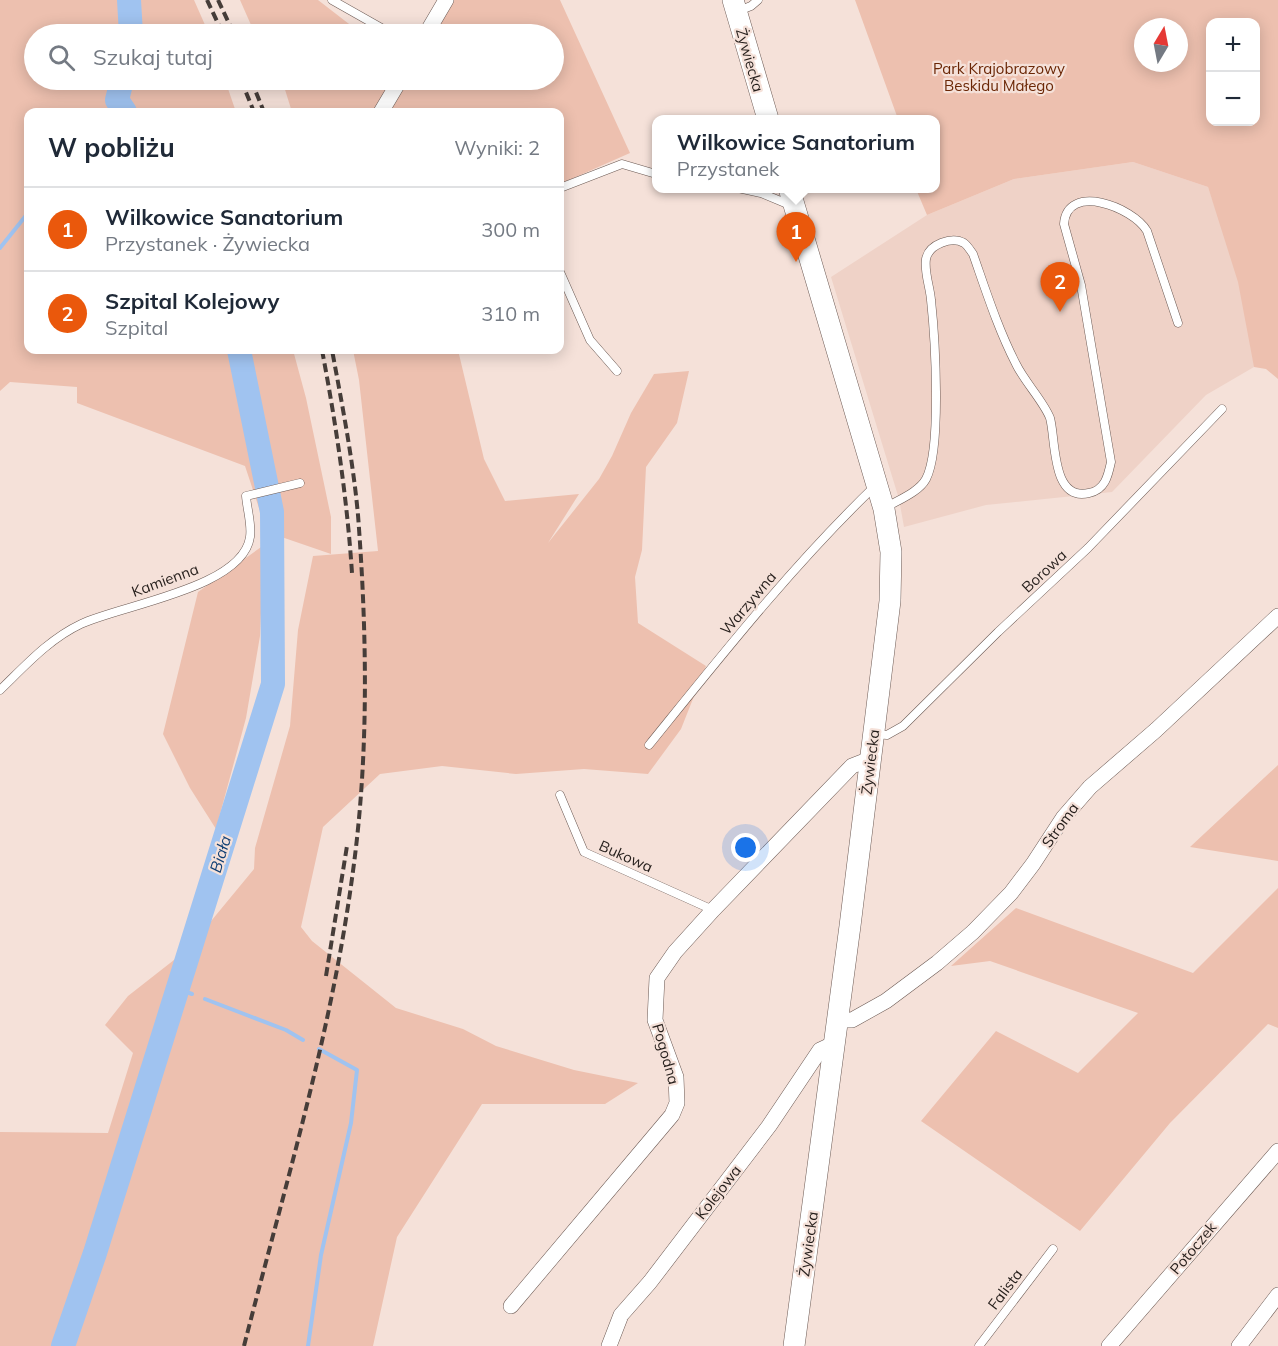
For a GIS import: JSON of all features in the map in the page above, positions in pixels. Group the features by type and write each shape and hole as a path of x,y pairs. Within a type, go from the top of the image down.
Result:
{"main road":[{"name":"Żywiecka","path":"734,6 767,115"},
{"name":"Żywiecka","path":"791,198 884,509 891,552 890,601 874,734 794,1346"}],"street":[{"path":"432,24 446,0"},
{"path":"383,108 394,90"},
{"name":"Stroma","path":"838,1020 852,1020 886,1001 937,963 973,932 1011,893 1063,818 1090,787 1156,730 1278,616"},
{"name":"Pogodna","path":"511,1306 672,1115 677,1103 676,1077 655,1020 657,978 675,952 713,910 852,766 870,759"},
{"name":"Kolejowa","path":"609,1346 621,1315 650,1282 769,1126 820,1050 835,1043"},
{"name":"Potoczek","path":"1109,1346 1278,1151"},
{"path":"1239,1346 1278,1296"}],"lane":[{"path":"332,0 374,24"},
{"path":"734,6 751,6 758,0"},
{"path":"564,186 622,164 652,173"},
{"path":"761,193 791,198"},
{"path":"884,509 919,487 925,480 933,458 934,357 926,258 930,250 936,246 945,242 962,242 973,254 1016,366 1050,418 1055,462 1067,488 1072,491 1085,494 1099,489 1109,475 1111,462 1081,285 1064,224 1065,214 1070,207 1089,202 1105,202 1136,217 1143,223 1178,322"},
{"path":"564,281 590,340 616,371"},
{"name":"Borowa","path":"874,734 887,735 903,726 998,632 1088,548 1222,409"},
{"name":"Kamienna","path":"0,690 42,649 81,624 193,588 225,572 239,560 250,537 246,496 300,483"},
{"name":"Warzywna","path":"649,745 767,600 832,528 876,485"},
{"name":"Bukowa","path":"560,795 584,852 713,910"},
{"name":"Falista","path":"979,1346 1053,1248"}],"shaded area":[{"path":"1133,162 1208,187 1226,240 1278,347 1254,367 1206,395 1112,492 986,505 904,527 899,499 831,277 927,215 1014,179"}],"green space":[{"path":"0,0 194,0 205,24 24,24 24,90 228,90 235,108 24,108 24,354 294,354 306,398 331,517 331,554 267,532 245,466 77,403 77,387 10,382 0,391"},
{"path":"240,0 318,0 349,24 251,24"},
{"path":"453,0 560,0 630,153 564,182 564,108 291,108 285,90 564,90 564,24 440,24"},
{"name":"Park Krajobrazowy Beskidu Małego","path":"855,0 1278,0 1278,379 1266,369 1254,367 1238,282 1208,187 1133,162 1014,179 927,215 918,193 940,193 940,115 897,115"},
{"path":"354,354 459,354 484,459 505,501 579,494 548,543 599,479 631,413 654,374 689,371 677,423 646,467 642,550 635,577 638,623 706,666 681,729 648,774 584,769 516,774 442,766 380,774 323,827 301,927 312,941 396,1008 463,1029 496,1046 574,1070 638,1083 605,1104 482,1104 397,1237 373,1346 0,1346 0,1132 108,1133 133,1053 105,1025 128,996 188,949 254,869 255,848 290,726 298,630 313,556 378,551 359,380"},
{"path":"264,545 260,636 246,718 216,829 190,788 163,734 198,592"},
{"path":"1278,765 1278,861 1190,847"},
{"path":"1278,888 1278,1028 1268,1024 1170,1123 1080,1231 921,1121 996,1031 1078,1073 1138,1013 990,961 951,966 1016,908 1193,973"}],"waterway":[{"name":"Biała","path":"129,0 130,24"},
{"name":"Biała","path":"120,90 117,100 122,108"},
{"path":"110,108 117,100"},
{"path":"0,248 24,218"},
{"name":"Biała","path":"63,1346 95,1253 273,684 272,512 240,354"},
{"path":"178,989 192,994"},
{"path":"205,999 286,1030 303,1040"},
{"path":"308,1346 321,1255 351,1123 357,1070 319,1049"}],"railway":[{"path":"207,0 218,24"},
{"path":"218,0 229,24"},
{"path":"245,90 252,108"},
{"path":"255,90 262,108"},
{"path":"323,354 340,461 352,573"},
{"path":"244,1346 306,1110 333,991 353,871 362,783 365,649 358,515 347,432 333,354"},
{"path":"326,976 347,846"}],"place":[{"name":"Wilkowice Sanatorium","path":"796,262"},
{"name":"Szpital Kolejowy","path":"1060,312"}]}
